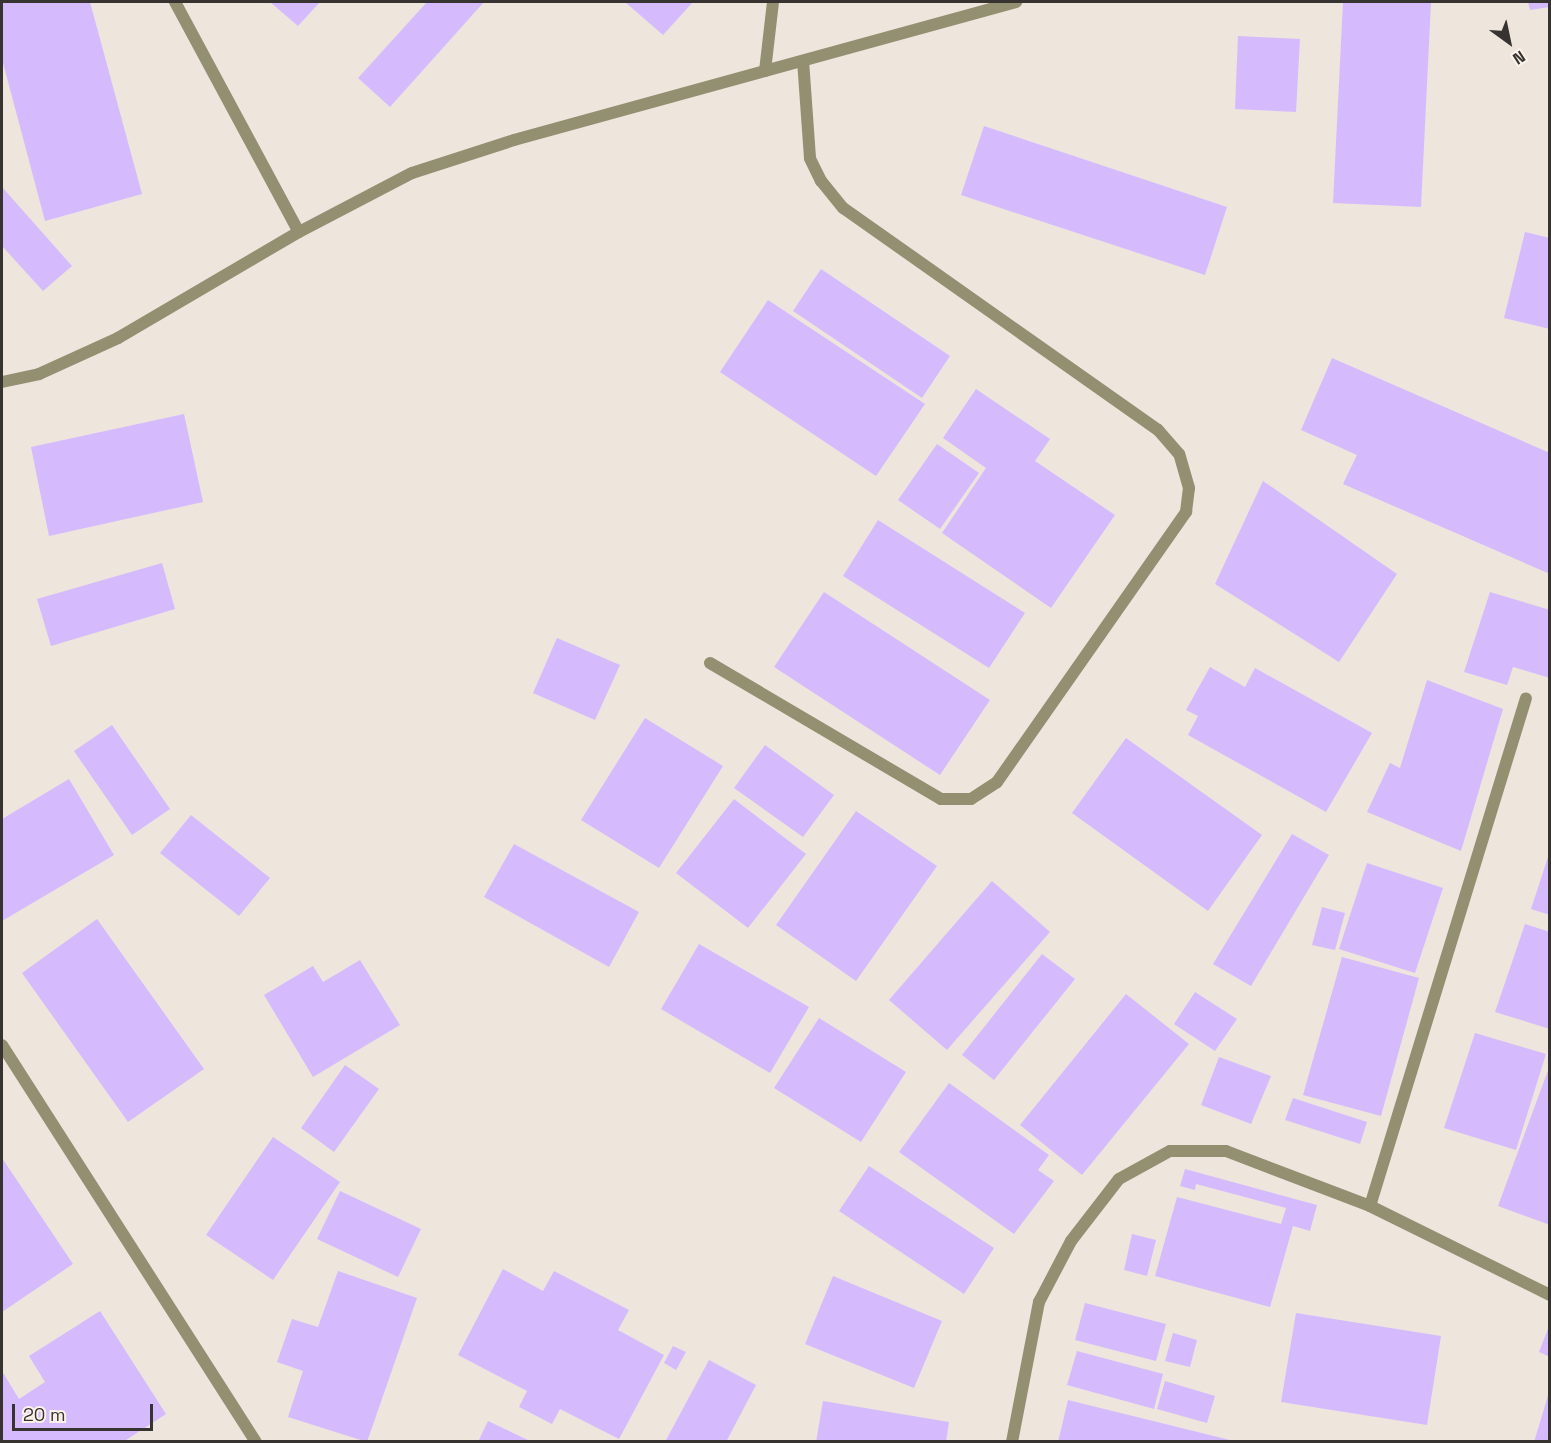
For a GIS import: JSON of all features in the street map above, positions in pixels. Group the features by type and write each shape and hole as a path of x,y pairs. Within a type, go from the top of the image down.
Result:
{"street":[{"path":"175,2 299,232"},
{"path":"765,72 772,2"},
{"path":"2,382 39,374 118,338 299,232 412,173 514,140 1016,2"},
{"path":"710,663 941,800 971,799 997,782 1186,512 1190,488 1179,454 1158,430 843,208 821,181 810,158 803,61"},
{"path":"1370,1206 1526,698"},
{"path":"2,1045 256,1442"},
{"path":"1012,1442 1039,1302 1071,1241 1119,1179 1170,1151 1226,1151 1370,1206 1550,1295"}],"building":[{"path":"2,2 90,2 142,194 45,221 2,59"},
{"path":"270,2 320,2 298,26"},
{"path":"427,2 484,2 390,107 358,78"},
{"path":"625,2 693,2 663,35"},
{"path":"1343,2 1431,2 1421,207 1333,203"},
{"path":"1528,2 1550,2 1550,7 1530,10"},
{"path":"1238,36 1300,39 1296,112 1235,109"},
{"path":"984,126 1227,207 1205,275 961,195"},
{"path":"2,187 72,266 43,291 2,246"},
{"path":"1525,232 1550,238 1550,329 1504,318"},
{"path":"821,269 950,356 922,398 793,311"},
{"path":"768,300 925,404 876,476 720,372"},
{"path":"1332,358 1550,453 1550,574 1343,484 1357,455 1301,430"},
{"path":"976,389 1050,439 1035,461 1115,515 1051,608 942,533 986,468 943,438"},
{"path":"184,414 203,502 49,536 31,447"},
{"path":"937,444 979,473 940,529 898,500"},
{"path":"1263,481 1397,574 1339,662 1215,584"},
{"path":"878,520 1025,613 989,668 843,576"},
{"path":"162,563 175,609 51,646 37,599"},
{"path":"824,592 990,700 940,775 774,667"},
{"path":"1490,592 1550,610 1550,678 1513,667 1507,685 1464,672"},
{"path":"557,638 620,665 595,720 533,693"},
{"path":"1210,667 1245,687 1255,668 1372,733 1326,812 1188,735 1198,716 1186,710"},
{"path":"1427,680 1503,709 1461,851 1367,812 1390,763 1400,768"},
{"path":"645,718 723,766 659,868 581,820"},
{"path":"112,725 170,809 132,835 74,751"},
{"path":"1126,738 1262,835 1208,911 1072,813"},
{"path":"765,745 834,795 803,837 734,788"},
{"path":"69,779 114,855 2,921 2,819"},
{"path":"734,799 806,854 748,928 676,873"},
{"path":"856,811 937,866 856,981 776,925"},
{"path":"191,815 270,878 239,916 160,853"},
{"path":"1292,834 1329,855 1251,986 1213,964"},
{"path":"514,844 639,912 609,967 484,897"},
{"path":"1550,854 1550,915 1531,909"},
{"path":"1367,863 1443,888 1415,973 1339,949"},
{"path":"992,881 1050,932 947,1050 889,1000"},
{"path":"1322,907 1345,913 1335,950 1312,945"},
{"path":"97,919 204,1069 128,1122 22,973"},
{"path":"1525,924 1550,932 1550,1029 1495,1012"},
{"path":"699,944 809,1007 770,1073 661,1009"},
{"path":"1042,954 1075,979 994,1080 962,1055"},
{"path":"1342,957 1419,978 1381,1116 1303,1095"},
{"path":"360,960 400,1025 313,1077 264,995 313,966 323,982"},
{"path":"1195,992 1237,1019 1215,1051 1174,1024"},
{"path":"1126,994 1189,1044 1082,1175 1020,1125"},
{"path":"819,1018 906,1072 861,1142 774,1088"},
{"path":"1475,1033 1546,1054 1516,1150 1444,1128"},
{"path":"1219,1057 1271,1076 1251,1124 1201,1105"},
{"path":"345,1065 379,1089 334,1152 301,1128"},
{"path":"1550,1065 1550,1225 1498,1206"},
{"path":"949,1083 1049,1155 1038,1170 1054,1181 1014,1234 899,1152"},
{"path":"1293,1098 1367,1122 1360,1144 1285,1120"},
{"path":"273,1137 340,1182 273,1280 206,1235"},
{"path":"2,1158 73,1264 2,1312"},
{"path":"869,1166 994,1248 964,1294 839,1211"},
{"path":"1185,1169 1317,1205 1310,1231 1293,1226 1270,1307 1155,1276 1177,1197 1281,1224 1286,1208 1196,1184 1195,1190 1180,1186"},
{"path":"340,1191 421,1229 398,1277 317,1239"},
{"path":"1132,1234 1156,1240 1147,1276 1124,1270"},
{"path":"503,1269 543,1291 554,1271 629,1310 618,1330 664,1355 619,1439 560,1409 552,1424 519,1407 527,1391 458,1355"},
{"path":"338,1271 417,1298 367,1442 288,1417 303,1371 277,1362 292,1319 318,1327"},
{"path":"833,1276 942,1321 914,1388 805,1344"},
{"path":"1085,1303 1166,1324 1156,1361 1075,1340"},
{"path":"100,1311 166,1414 123,1442 2,1442 2,1371 19,1399 45,1382 29,1356"},
{"path":"1296,1313 1441,1336 1427,1425 1281,1402"},
{"path":"1550,1326 1550,1357 1539,1352"},
{"path":"1173,1333 1197,1340 1190,1367 1165,1361"},
{"path":"673,1346 686,1352 676,1370 664,1363"},
{"path":"1077,1351 1163,1374 1154,1409 1067,1385"},
{"path":"709,1360 756,1385 726,1442 665,1442"},
{"path":"1165,1381 1215,1396 1207,1423 1157,1409"},
{"path":"1549,1392 1550,1442 1534,1442 1541,1419"},
{"path":"1068,1400 1234,1441 1234,1442 1058,1442"},
{"path":"823,1401 949,1422 946,1442 816,1442"},
{"path":"488,1421 532,1442 478,1442"}]}
